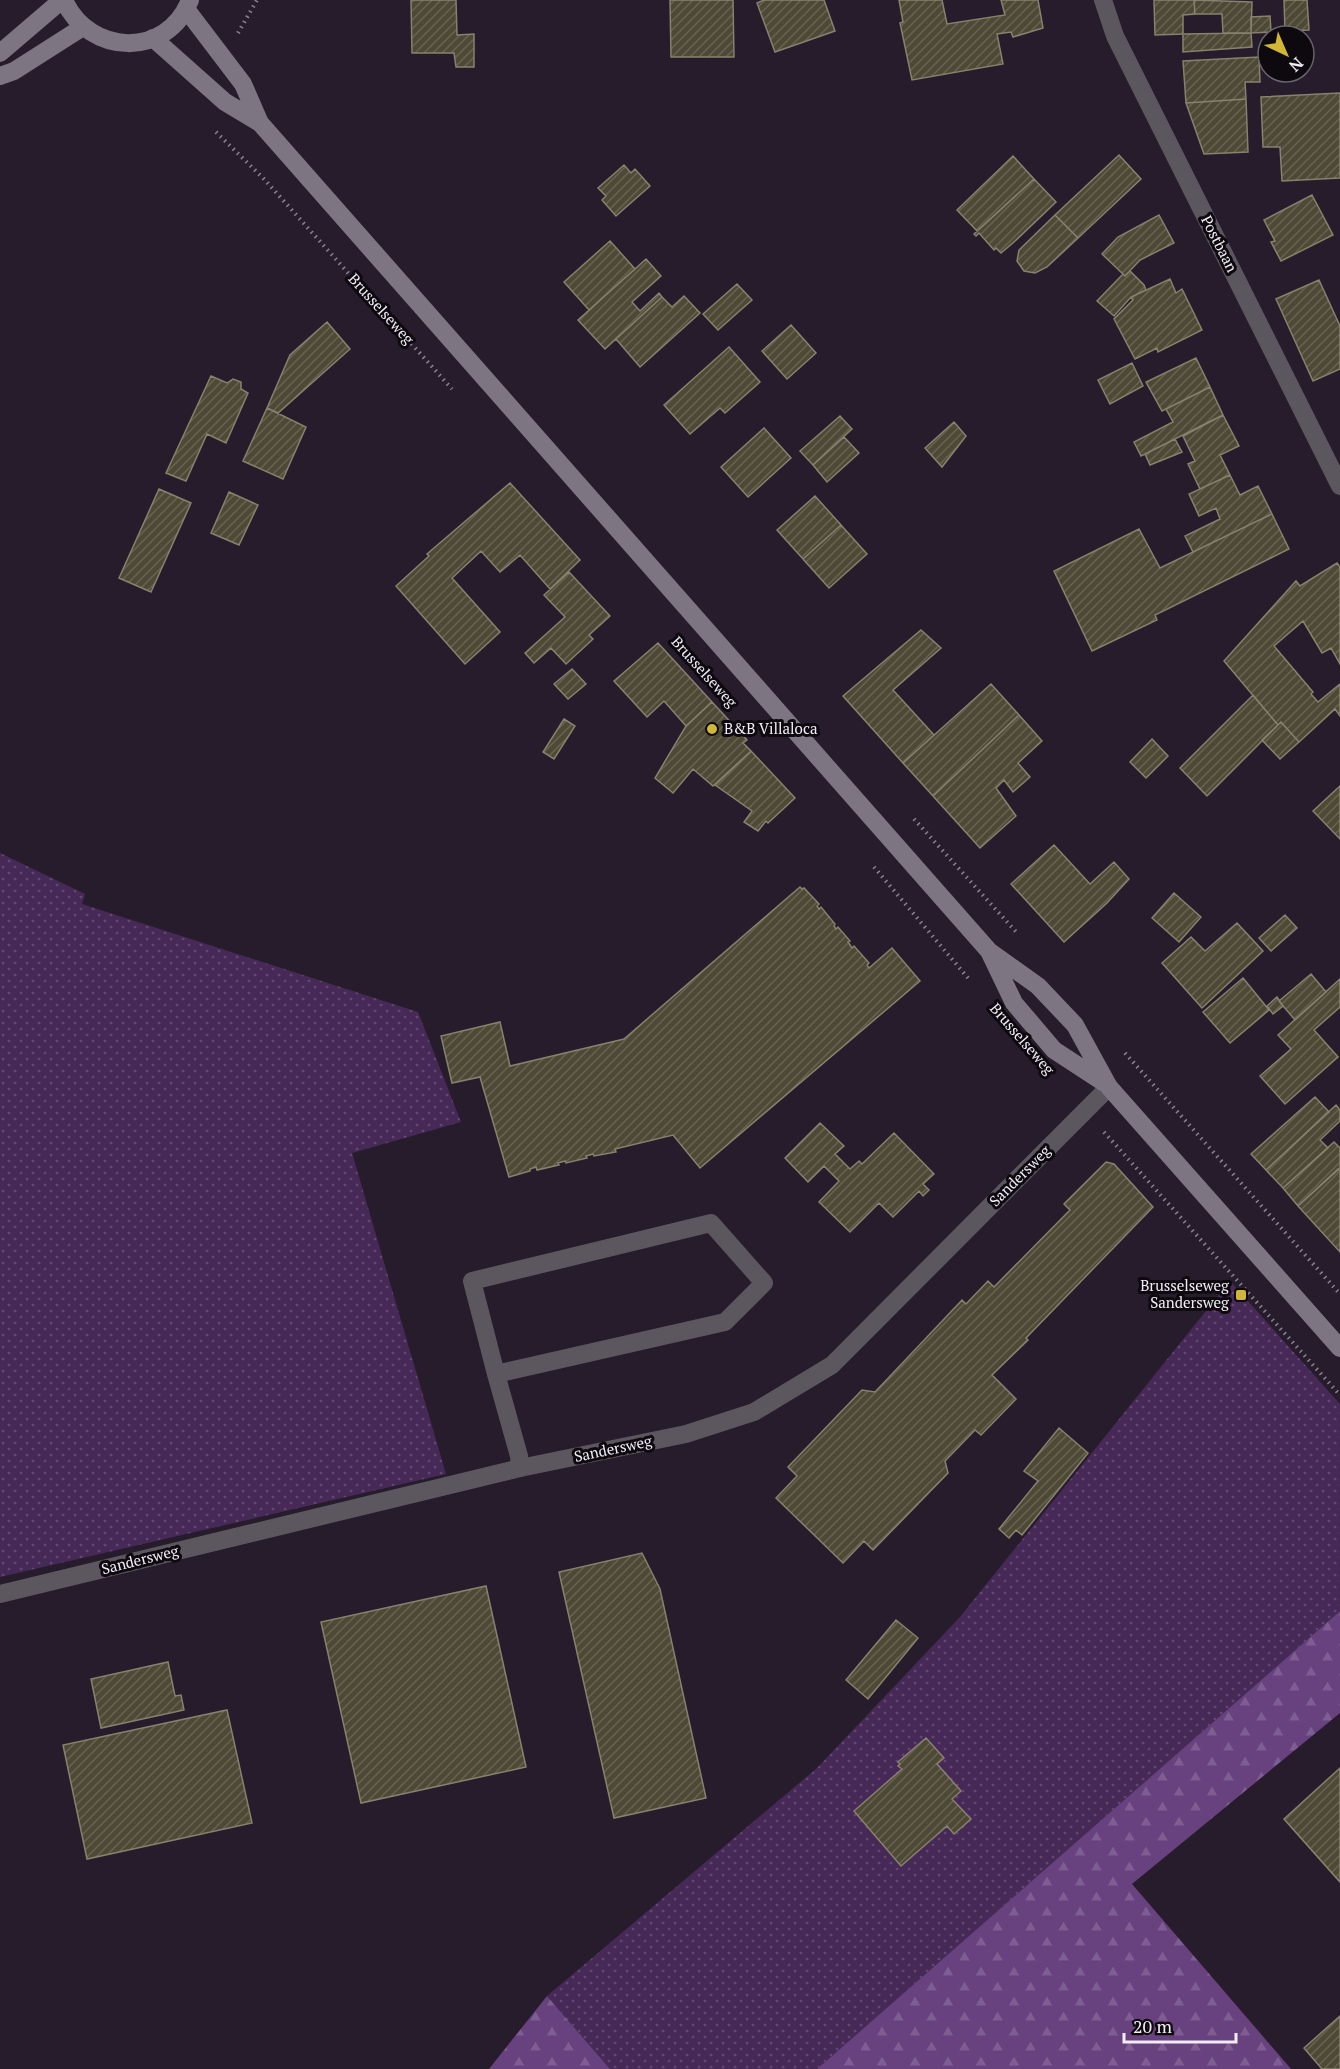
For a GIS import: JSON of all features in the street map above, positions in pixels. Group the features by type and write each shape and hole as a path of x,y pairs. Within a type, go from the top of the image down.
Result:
{"street":[{"path":"0,53 63,0 83,27 94,35 118,43 135,43 153,38 169,28 188,4"},
{"name":"Postbaan","path":"1103,0 1115,36 1340,486"},
{"name":"Brusselseweg","path":"188,4 243,84 260,123"},
{"path":"0,76 14,71 83,27"},
{"name":"Brusselseweg","path":"153,38 225,102 260,123 989,951 1038,986 1075,1025 1110,1087 1340,1348"},
{"name":"Brusselseweg","path":"989,951 1014,1003 1054,1050 1110,1087"},
{"name":"Sandersweg","path":"0,1594 520,1468 686,1434 754,1412 832,1365 1110,1087"},
{"path":"496,1374 724,1322 764,1283 711,1222 472,1281 496,1374 519,1456 520,1468"}],"path":[{"path":"232,23 244,41"},
{"name":"Brusselseweg","path":"215,131 272,188 459,397"},
{"path":"909,813 1019,936"},
{"path":"868,860 971,982"},
{"path":"1119,1046 1340,1294"},
{"path":"1085,1110 1340,1395"}],"shaded area":[{"path":"0,853 85,894 82,904 418,1012 461,1122 352,1153 446,1474 0,1577"},
{"path":"1230,1281 1340,1404 1340,1611 817,2069 610,2069 547,1996 817,1768 960,1617"}],"green space":[{"path":"1340,1611 1340,1713 1132,1884 1291,2069 817,2069"},
{"path":"547,1996 610,2069 489,2069"}],"building":[{"path":"411,0 456,0 457,35 474,34 474,67 456,67 454,53 412,53"},
{"path":"670,0 733,0 734,57 671,57"},
{"path":"764,0 824,0 835,31 775,52 757,3"},
{"path":"899,0 942,0 947,24 1005,15 1001,0 1038,0 1043,28 1013,37 1011,32 997,34 1003,64 912,80 900,23 903,22"},
{"path":"1154,0 1194,0 1195,14 1183,15 1183,34 1155,35"},
{"path":"1194,0 1252,2 1251,33 1223,33 1222,14 1195,14"},
{"path":"1284,0 1307,0 1309,24 1285,24"},
{"path":"1270,16 1270,24 1256,24 1256,33 1251,33 1251,17"},
{"path":"1251,33 1252,47 1183,52 1183,34"},
{"path":"1256,57 1256,82 1245,82 1246,99 1186,103 1183,61"},
{"path":"1340,93 1340,178 1282,181 1280,147 1263,147 1261,97"},
{"path":"1246,99 1248,152 1204,154 1186,103"},
{"path":"1119,155 1141,179 1078,238 1055,215"},
{"path":"1013,156 1034,179 977,231 957,210"},
{"path":"624,165 631,173 635,169 650,186 616,216 602,200 606,196 598,188"},
{"path":"1034,179 1056,202 1001,253 996,248 994,250 979,233 976,236 974,234"},
{"path":"1312,195 1333,235 1281,261 1271,242 1275,241 1264,220"},
{"path":"1055,215 1078,238 1047,267 1035,273 1024,271 1017,261 1019,250"},
{"path":"1159,215 1174,243 1140,260 1125,276 1102,254 1118,237"},
{"path":"610,241 635,269 589,310 564,282"},
{"path":"646,259 661,276 632,302 640,311 659,293 662,297 605,349 578,320"},
{"path":"1130,271 1146,290 1131,297 1114,316 1097,301 1123,274 1125,276"},
{"path":"1170,279 1176,293 1182,289 1202,330 1158,352 1157,348 1135,359 1114,319 1133,300 1131,297"},
{"path":"1319,280 1340,326 1340,369 1313,381 1276,299"},
{"path":"737,284 752,300 718,330 703,314"},
{"path":"684,296 700,313 640,367 616,339 662,297 672,307"},
{"path":"327,322 350,349 278,413 267,408 290,355"},
{"path":"791,325 816,353 787,379 762,351"},
{"path":"729,347 760,382 725,413 720,408 690,434 664,405"},
{"path":"1196,358 1210,387 1162,411 1146,382"},
{"path":"1132,363 1143,386 1110,404 1098,380"},
{"path":"211,376 227,383 233,379 241,382 241,389 248,393 226,443 207,434 186,481 166,473"},
{"path":"1210,387 1223,415 1141,456 1134,442 1173,422 1166,409"},
{"path":"267,408 306,427 283,479 243,461"},
{"path":"1223,415 1239,446 1220,455 1230,475 1200,489 1188,464 1195,461 1183,436"},
{"path":"840,416 852,429 813,465 800,451"},
{"path":"954,422 966,436 942,467 925,448"},
{"path":"764,428 791,458 748,497 721,467"},
{"path":"844,437 859,453 827,482 813,465"},
{"path":"1175,439 1182,452 1150,465 1145,454"},
{"path":"1230,475 1240,495 1258,486 1272,514 1193,552 1185,536 1220,519 1216,508 1199,516 1189,494"},
{"path":"510,483 580,560 550,589 520,555 500,572 481,551 452,578 500,632 465,664 396,586 429,556 427,554"},
{"path":"159,489 191,503 151,592 119,578"},
{"path":"229,492 258,505 239,545 211,533"},
{"path":"815,496 841,525 803,559 777,530"},
{"path":"1272,514 1289,549 1155,615 1157,620 1092,651 1054,571 1139,529 1160,568"},
{"path":"841,525 867,554 829,588 803,559"},
{"path":"1337,563 1340,567 1340,664 1331,648 1322,653 1303,621 1274,646 1313,692 1311,694 1318,702 1340,684 1340,716 1335,709 1299,742 1281,722 1278,725 1224,661 1296,581 1300,586"},
{"path":"569,572 610,616 589,635 593,639 566,664 551,648 534,663 525,653 565,617 544,595"},
{"path":"921,630 941,648 893,690 934,735 903,763 843,696"},
{"path":"658,643 712,702 686,726 664,701 647,717 614,681"},
{"path":"572,669 586,684 568,699 554,684"},
{"path":"991,684 1019,715 933,796 903,763"},
{"path":"1253,695 1278,725 1207,796 1180,768"},
{"path":"712,702 747,740 743,743 751,751 713,786 693,769 673,793 655,778 686,726"},
{"path":"1019,715 1042,741 1018,763 1030,777 1013,792 1004,780 996,788 1016,816 980,848 933,796"},
{"path":"564,719 575,726 554,759 543,752"},
{"path":"1281,722 1299,742 1280,759 1262,740"},
{"path":"1152,739 1168,756 1146,778 1130,762"},
{"path":"751,751 795,798 768,823 766,821 758,831 744,822 752,811 715,785"},
{"path":"1340,786 1340,839 1313,811"},
{"path":"1054,845 1090,884 1114,862 1129,879 1107,903 1064,942 1011,884"},
{"path":"800,887 804,888 819,904 817,906 819,909 821,907 835,924 836,929 838,927 850,941 848,942 852,948 854,946 869,963 867,965 869,968 892,948 920,981 700,1168 673,1135 615,1149 616,1152 594,1156 593,1154 586,1156 587,1158 566,1163 565,1161 558,1163 559,1165 537,1170 536,1167 509,1177 480,1077 452,1083 441,1036 500,1022 510,1066 624,1039"},
{"path":"1174,893 1201,917 1179,942 1152,918"},
{"path":"1285,915 1297,928 1271,951 1259,938"},
{"path":"1237,923 1263,951 1202,1008 1162,963 1191,937 1205,951"},
{"path":"1311,974 1326,992 1295,1020 1279,1001"},
{"path":"1243,978 1269,1010 1230,1043 1203,1012"},
{"path":"1340,979 1340,1007 1314,1030 1338,1057 1285,1104 1260,1076 1291,1049 1278,1035"},
{"path":"1277,997 1283,1006 1273,1014 1267,1006"},
{"path":"1315,1097 1329,1112 1266,1170 1251,1154"},
{"path":"1336,1105 1340,1110 1340,1121 1320,1140 1328,1148 1283,1188 1266,1170"},
{"path":"820,1123 844,1146 835,1154 850,1169 859,1161 862,1164 894,1133 934,1174 923,1184 929,1190 923,1196 919,1191 893,1217 879,1203 850,1232 819,1202 839,1181 824,1166 808,1182 785,1158"},
{"path":"1334,1142 1340,1148 1340,1168 1298,1206 1283,1188"},
{"path":"1106,1162 1114,1164 1153,1207 992,1375 1016,1399 981,1435 975,1430 945,1461 948,1473 873,1550 864,1541 843,1563 776,1498 797,1476 788,1467 862,1390 875,1392 962,1300 966,1304 988,1281 994,1287 1070,1210 1064,1204"},
{"path":"1338,1169 1340,1171 1340,1252 1298,1206"},
{"path":"1059,1428 1088,1453 1022,1535 1016,1530 1009,1538 999,1529 1038,1481 1024,1471"},
{"path":"642,1553 660,1589 706,1798 614,1818 559,1572"},
{"path":"486,1586 526,1767 361,1803 321,1622"},
{"path":"896,1620 918,1638 868,1699 846,1680"},
{"path":"168,1662 175,1696 181,1695 184,1710 101,1728 91,1679"},
{"path":"227,1710 252,1823 87,1859 63,1745"},
{"path":"926,1738 944,1758 937,1764 961,1791 952,1799 971,1819 954,1834 947,1826 901,1866 854,1811 902,1769 898,1766 900,1764 898,1762"},
{"path":"1340,1768 1340,1882 1284,1819"},
{"path":"1340,2016 1340,2069 1322,2069 1304,2048"}],"place":[{"name":"B&B Villaloca","path":"712,729"},
{"name":"Brusselseweg Sandersweg","path":"1241,1295"}]}
